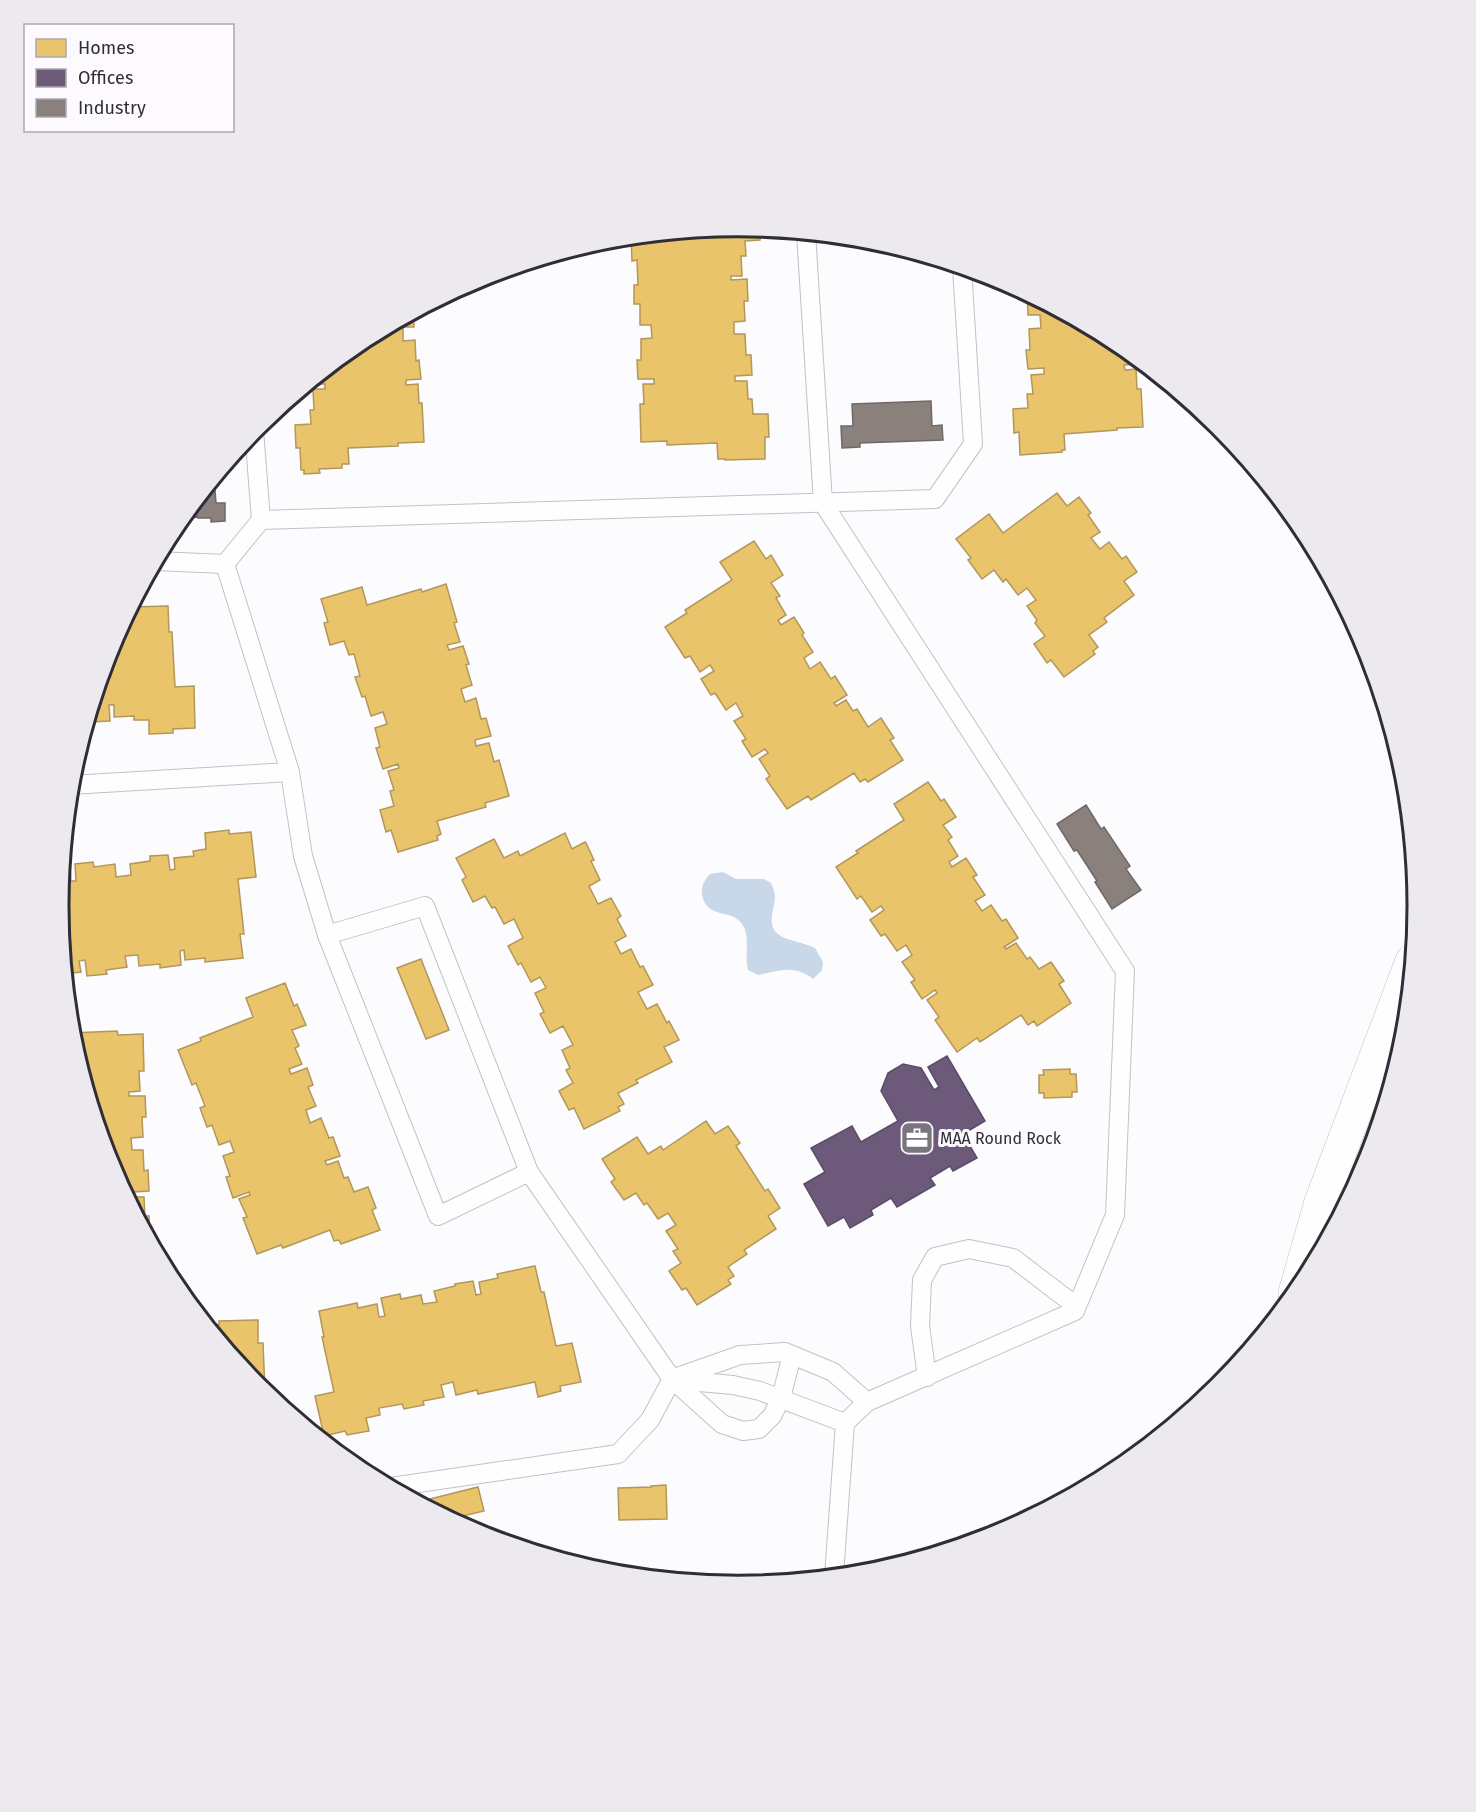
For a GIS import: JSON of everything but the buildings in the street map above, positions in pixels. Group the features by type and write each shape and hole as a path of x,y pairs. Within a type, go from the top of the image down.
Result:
{"main road":[{"path":"1304,1262 1321,1202 1401,989"}],"lane":[{"path":"806,241 823,502 1125,971 1115,1215 1075,1311 867,1402 845,1424 835,1567"},
{"path":"261,520 936,499 973,444 963,277"},
{"path":"225,564 261,520 255,444"},
{"path":"165,561 225,564"},
{"path":"225,564 290,772 303,856 327,935 438,1216 529,1172"},
{"path":"81,784 290,772"},
{"path":"327,935 425,906 529,1172 672,1379 722,1424 743,1431 759,1429 772,1416 781,1398 792,1355"},
{"path":"927,1377 920,1326 922,1280 935,1257 969,1249 1013,1258 1076,1306"},
{"path":"403,1485 618,1454 650,1420 672,1379 740,1355 785,1352 833,1372 867,1402"},
{"path":"672,1379 734,1385 781,1398 845,1424"}],"water":[{"path":"723,872 736,879 764,879 771,883 775,895 772,926 786,939 815,948 823,962 822,970 813,979 799,971 792,970 758,975 748,970 747,940 742,924 732,916 709,908 702,895 703,884 710,874"}],"place":[{"name":"MAA Round Rock","path":"917,1138"}]}
